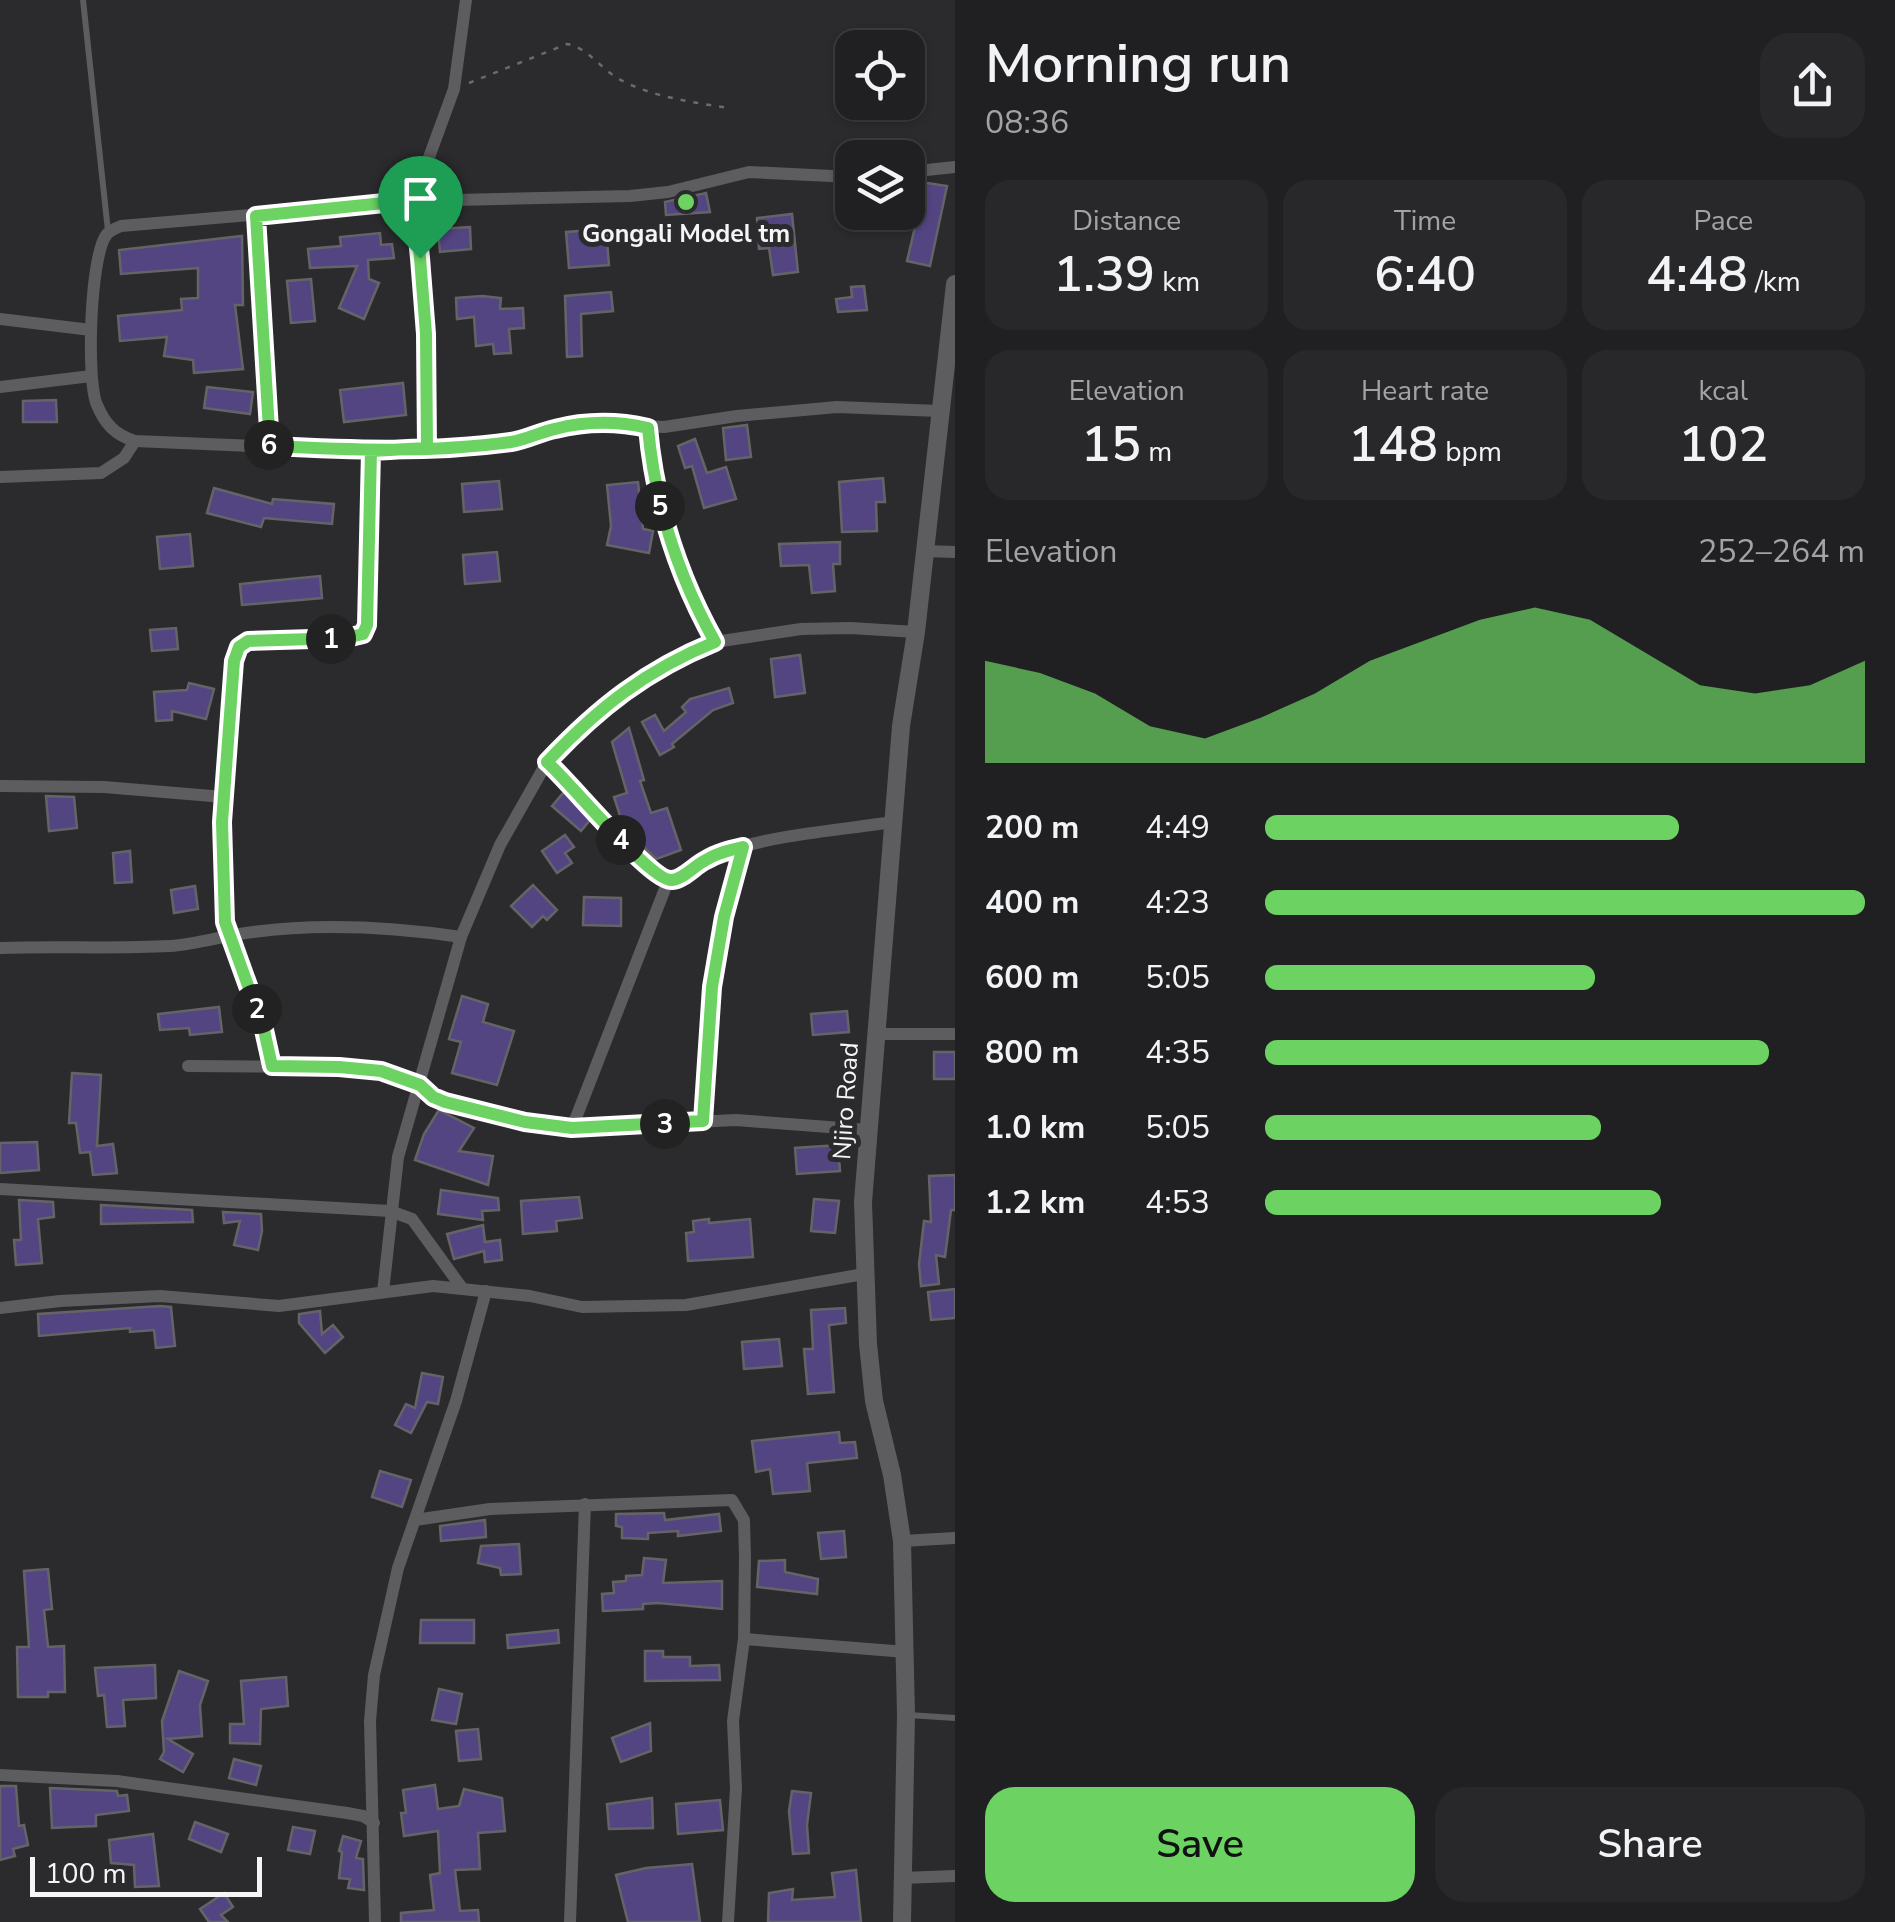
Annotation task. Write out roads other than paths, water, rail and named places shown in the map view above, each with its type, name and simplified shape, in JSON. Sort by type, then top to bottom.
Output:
[{"type":"street","points":[[427,448],[426,334],[414,200],[454,89],[466,0]]},
{"type":"street","points":[[925,170],[955,166]]},
{"type":"street","points":[[835,175],[749,172],[668,192],[630,196],[414,200],[120,226],[108,232],[100,247],[91,330],[90,376],[96,402],[108,425],[120,436],[135,441],[371,451],[512,442],[560,427],[613,422],[648,428],[837,407],[939,411]]},
{"type":"street","points":[[256,216],[270,446]]},
{"type":"street","name":"Njiro Road","points":[[902,1922],[906,1652],[902,1542],[892,1475],[874,1401],[863,1202],[902,726],[955,284]]},
{"type":"street","points":[[0,319],[91,330]]},
{"type":"street","points":[[0,387],[90,376]]},
{"type":"street","points":[[648,428],[666,530],[682,578],[715,642]]},
{"type":"street","points":[[0,476],[101,474],[124,458],[135,441]]},
{"type":"street","points":[[272,1066],[264,1030],[230,937],[224,902],[224,796],[234,661],[242,643],[363,634],[367,625],[371,451]]},
{"type":"street","points":[[923,551],[955,552]]},
{"type":"street","points":[[383,1292],[390,1211],[406,1124],[460,938],[500,845],[547,762],[611,700],[661,667],[715,642],[800,629],[916,632]]},
{"type":"street","points":[[547,762],[654,874],[668,881],[679,879],[710,857],[743,847],[893,822]]},
{"type":"street","points":[[0,786],[104,787],[224,796]]},
{"type":"street","points":[[703,1121],[712,987],[724,917],[743,847]]},
{"type":"street","points":[[572,1128],[668,881]]},
{"type":"street","points":[[0,948],[167,946],[255,931],[318,927],[409,930],[460,938]]},
{"type":"street","points":[[875,1034],[955,1034]]},
{"type":"street","points":[[188,1066],[381,1071],[420,1085],[445,1102],[525,1122],[572,1128],[703,1121],[868,1130]]},
{"type":"street","points":[[0,1190],[390,1211],[412,1219],[462,1288]]},
{"type":"street","points":[[0,1308],[160,1296],[279,1306],[433,1286],[582,1306],[686,1305],[864,1274]]},
{"type":"street","points":[[376,1922],[370,1721],[374,1675],[398,1568],[456,1401],[486,1291]]},
{"type":"street","points":[[415,1520],[490,1509],[732,1500],[744,1520],[744,1639],[734,1721],[736,1788],[728,1922]]},
{"type":"street","points":[[570,1922],[585,1504]]},
{"type":"street","points":[[902,1542],[955,1538]]},
{"type":"street","points":[[744,1639],[906,1652]]},
{"type":"street","points":[[0,1775],[117,1781],[194,1790],[348,1813],[374,1823]]},
{"type":"street","points":[[902,1878],[955,1876]]},
{"type":"lane","points":[[83,0],[108,232]]},
{"type":"lane","points":[[906,1714],[955,1718]]},
{"type":"place","name":"Gongali Model tm","points":[[686,202]]}]
